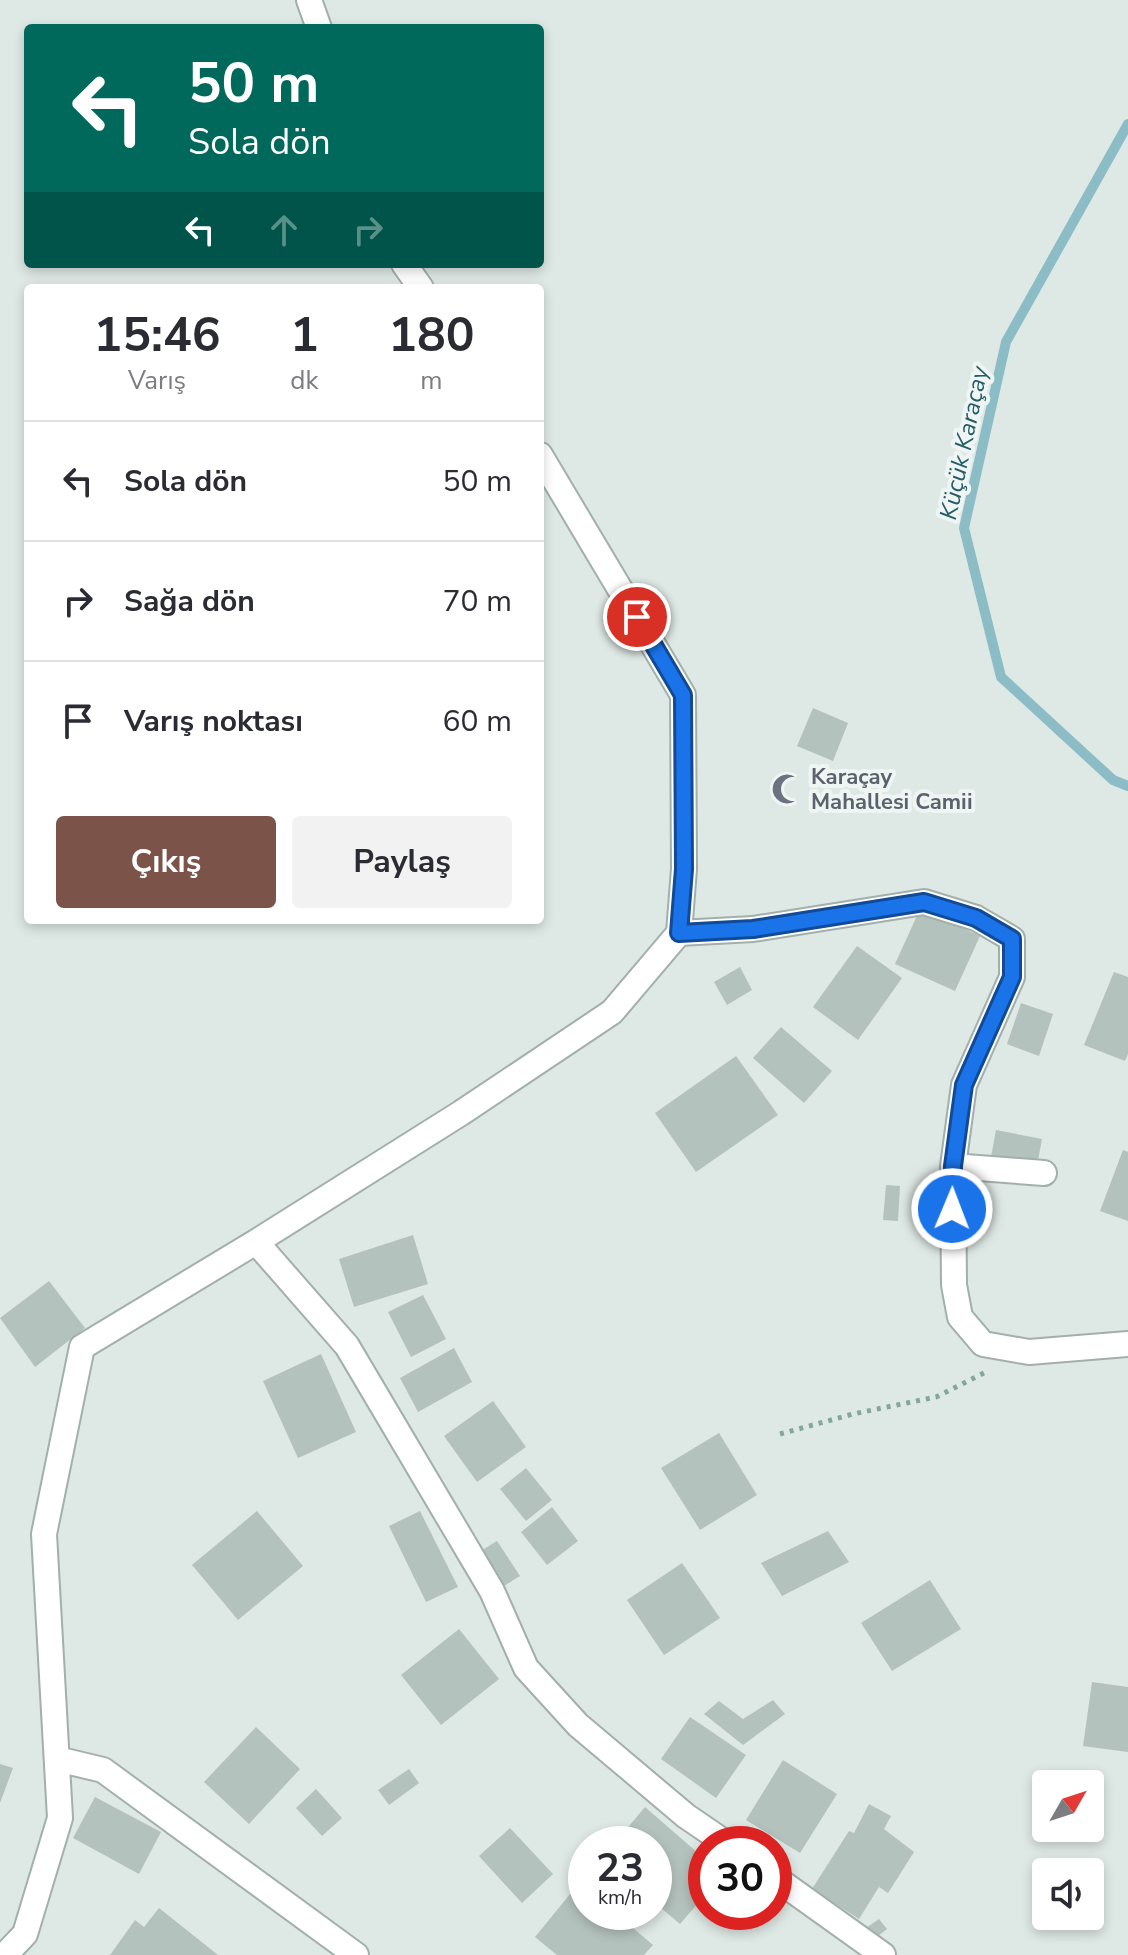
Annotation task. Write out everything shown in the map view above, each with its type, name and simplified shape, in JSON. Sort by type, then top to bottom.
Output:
[{"type":"street","points":[[309,0],[318,24]]},
{"type":"street","points":[[5,1955],[25,1934],[60,1818],[44,1534],[82,1347],[461,1113],[612,1012],[679,933],[684,869],[683,695],[544,462]]},
{"type":"street","points":[[679,933],[753,929],[924,902],[976,918],[1012,939],[1012,977],[964,1085],[953,1166],[954,1285],[960,1317],[983,1344],[1029,1352],[1128,1344]]},
{"type":"street","points":[[953,1166],[1044,1173]]},
{"type":"street","points":[[256,1242],[347,1346],[492,1591],[526,1668],[578,1725],[701,1826]]},
{"type":"street","points":[[57,1759],[103,1770],[356,1955]]},
{"type":"street","points":[[792,1890],[883,1955]]},
{"type":"path","points":[[780,1434],[853,1414],[936,1397],[1029,1352]]},
{"type":"building","points":[[813,708],[848,723],[833,761],[797,746]]},
{"type":"building","points":[[920,909],[980,936],[955,991],[895,964]]},
{"type":"building","points":[[857,946],[902,978],[858,1040],[813,1007]]},
{"type":"building","points":[[740,967],[752,990],[727,1005],[714,982]]},
{"type":"building","points":[[1114,972],[1128,977],[1128,1054],[1125,1061],[1084,1045]]},
{"type":"building","points":[[1021,1003],[1053,1014],[1039,1056],[1007,1044]]},
{"type":"building","points":[[781,1027],[832,1071],[804,1103],[753,1058]]},
{"type":"building","points":[[736,1056],[778,1115],[696,1172],[655,1113]]},
{"type":"building","points":[[996,1130],[1042,1139],[1037,1166],[991,1157]]},
{"type":"building","points":[[1123,1150],[1128,1152],[1128,1221],[1100,1211]]},
{"type":"building","points":[[886,1185],[900,1186],[898,1221],[883,1220]]},
{"type":"building","points":[[413,1235],[428,1284],[354,1307],[339,1259]]},
{"type":"building","points":[[49,1281],[85,1328],[35,1367],[0,1318]]},
{"type":"building","points":[[423,1295],[446,1339],[411,1357],[388,1312]]},
{"type":"building","points":[[454,1348],[472,1382],[418,1412],[400,1378]]},
{"type":"building","points":[[321,1354],[356,1432],[298,1458],[263,1381]]},
{"type":"building","points":[[493,1401],[526,1447],[477,1482],[444,1436]]},
{"type":"building","points":[[719,1433],[757,1495],[700,1530],[661,1468]]},
{"type":"building","points":[[526,1468],[552,1500],[526,1521],[500,1489]]},
{"type":"building","points":[[552,1507],[578,1541],[547,1565],[521,1532]]},
{"type":"building","points":[[257,1511],[303,1566],[238,1620],[192,1565]]},
{"type":"building","points":[[420,1511],[458,1587],[426,1602],[389,1526]]},
{"type":"building","points":[[828,1531],[849,1562],[782,1596],[761,1563]]},
{"type":"building","points":[[497,1541],[520,1576],[501,1588],[479,1552]]},
{"type":"building","points":[[682,1563],[720,1618],[664,1655],[627,1600]]},
{"type":"building","points":[[930,1580],[961,1629],[892,1671],[861,1623]]},
{"type":"building","points":[[459,1629],[499,1679],[441,1725],[401,1675]]},
{"type":"building","points":[[1092,1682],[1128,1687],[1128,1752],[1083,1746]]},
{"type":"building","points":[[773,1700],[785,1714],[743,1745],[704,1714],[719,1701],[743,1719]]},
{"type":"building","points":[[690,1717],[746,1755],[716,1798],[661,1759]]},
{"type":"building","points":[[256,1727],[300,1769],[249,1824],[204,1782]]},
{"type":"building","points":[[783,1760],[837,1794],[800,1853],[792,1848],[792,1826],[756,1826],[746,1820]]},
{"type":"building","points":[[0,1764],[13,1768],[0,1803]]},
{"type":"building","points":[[409,1769],[419,1783],[389,1805],[378,1790]]},
{"type":"building","points":[[316,1789],[342,1818],[322,1836],[296,1808]]},
{"type":"building","points":[[95,1797],[161,1832],[139,1874],[73,1838]]},
{"type":"building","points":[[869,1804],[891,1816],[884,1829],[914,1852],[888,1893],[879,1887],[859,1919],[812,1889],[849,1831],[854,1833]]},
{"type":"building","points":[[645,1807],[667,1826],[629,1826]]},
{"type":"building","points":[[510,1828],[553,1874],[522,1903],[479,1856]]},
{"type":"building","points":[[672,1830],[688,1844],[688,1915],[680,1924],[672,1917]]},
{"type":"building","points":[[568,1896],[568,1930],[635,1930],[653,1945],[644,1955],[557,1955],[535,1937]]},
{"type":"building","points":[[159,1908],[218,1955],[110,1955],[135,1920],[144,1927]]},
{"type":"building","points":[[879,1919],[887,1929],[874,1939],[866,1928]]},
{"type":"waterway","name":"Küçük Karaçay","points":[[1128,124],[1006,342],[964,528],[1001,677],[1113,780],[1128,786]]},
{"type":"place","name":"Karaçay Mahallesi Camii","points":[[787,789]]},
{"type":"route","points":[[637,617],[683,695],[684,869],[679,933],[753,929],[924,902],[976,918],[1012,939],[1012,977],[964,1085],[951,1183],[952,1209]]}]
